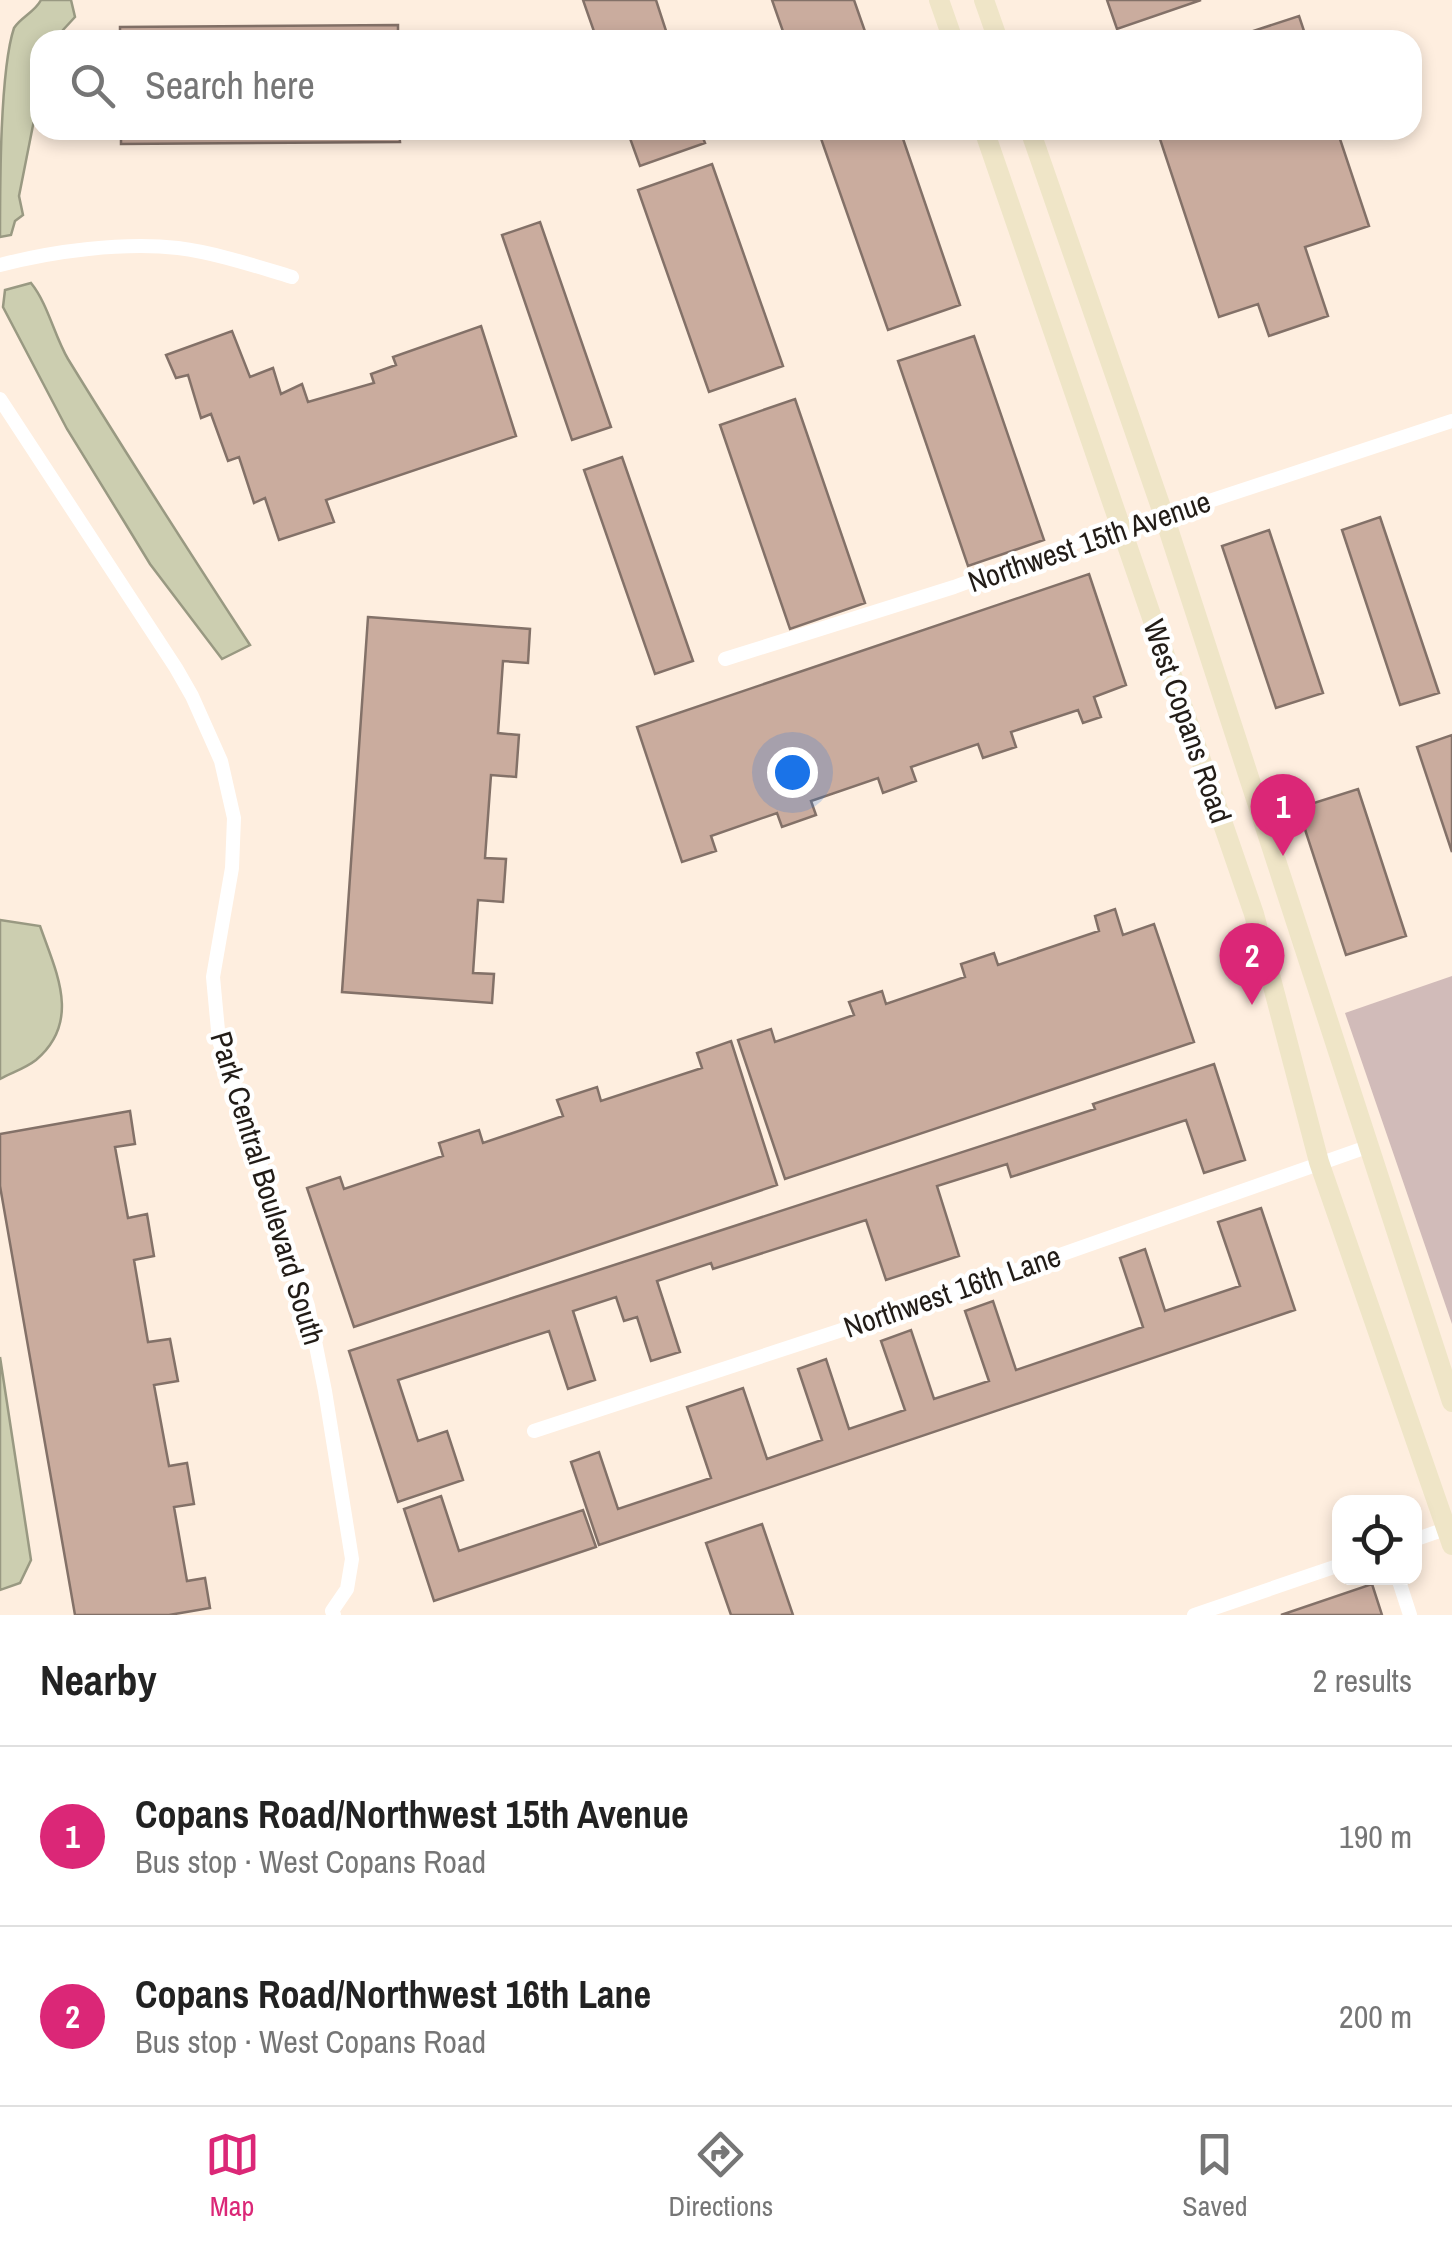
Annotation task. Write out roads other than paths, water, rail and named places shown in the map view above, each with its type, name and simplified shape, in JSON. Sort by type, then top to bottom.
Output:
[{"type":"main road","points":[[940,0],[950,30]]},
{"type":"main road","points":[[984,0],[994,30]]},
{"type":"main road","name":"West Copans Road","points":[[987,140],[1254,914],[1319,1162],[1450,1534]]},
{"type":"main road","name":"West Copans Road","points":[[1033,140],[1164,516],[1452,1402]]},
{"type":"street","points":[[0,265],[38,255],[144,246],[222,256],[292,277]]},
{"type":"street","name":"Park Central Boulevard South","points":[[0,400],[176,668],[221,761],[234,818],[232,868],[213,976],[220,1040],[308,1306],[326,1391],[352,1559],[347,1589],[329,1614]]},
{"type":"street","name":"Northwest 15th Avenue","points":[[725,659],[954,587],[1120,526],[1164,516],[1452,421]]},
{"type":"street","name":"Northwest 16th Lane","points":[[534,1431],[908,1308],[1367,1147]]},
{"type":"street","points":[[1422,1539],[1450,1534]]},
{"type":"street","points":[[1194,1615],[1241,1608],[1332,1569]]},
{"type":"street","points":[[1400,1585],[1410,1615]]},
{"type":"place","name":"Copans Road/Northwest 15th Avenue","points":[[1283,856]]},
{"type":"place","name":"Copans Road/Northwest 16th Lane","points":[[1252,1005]]}]
